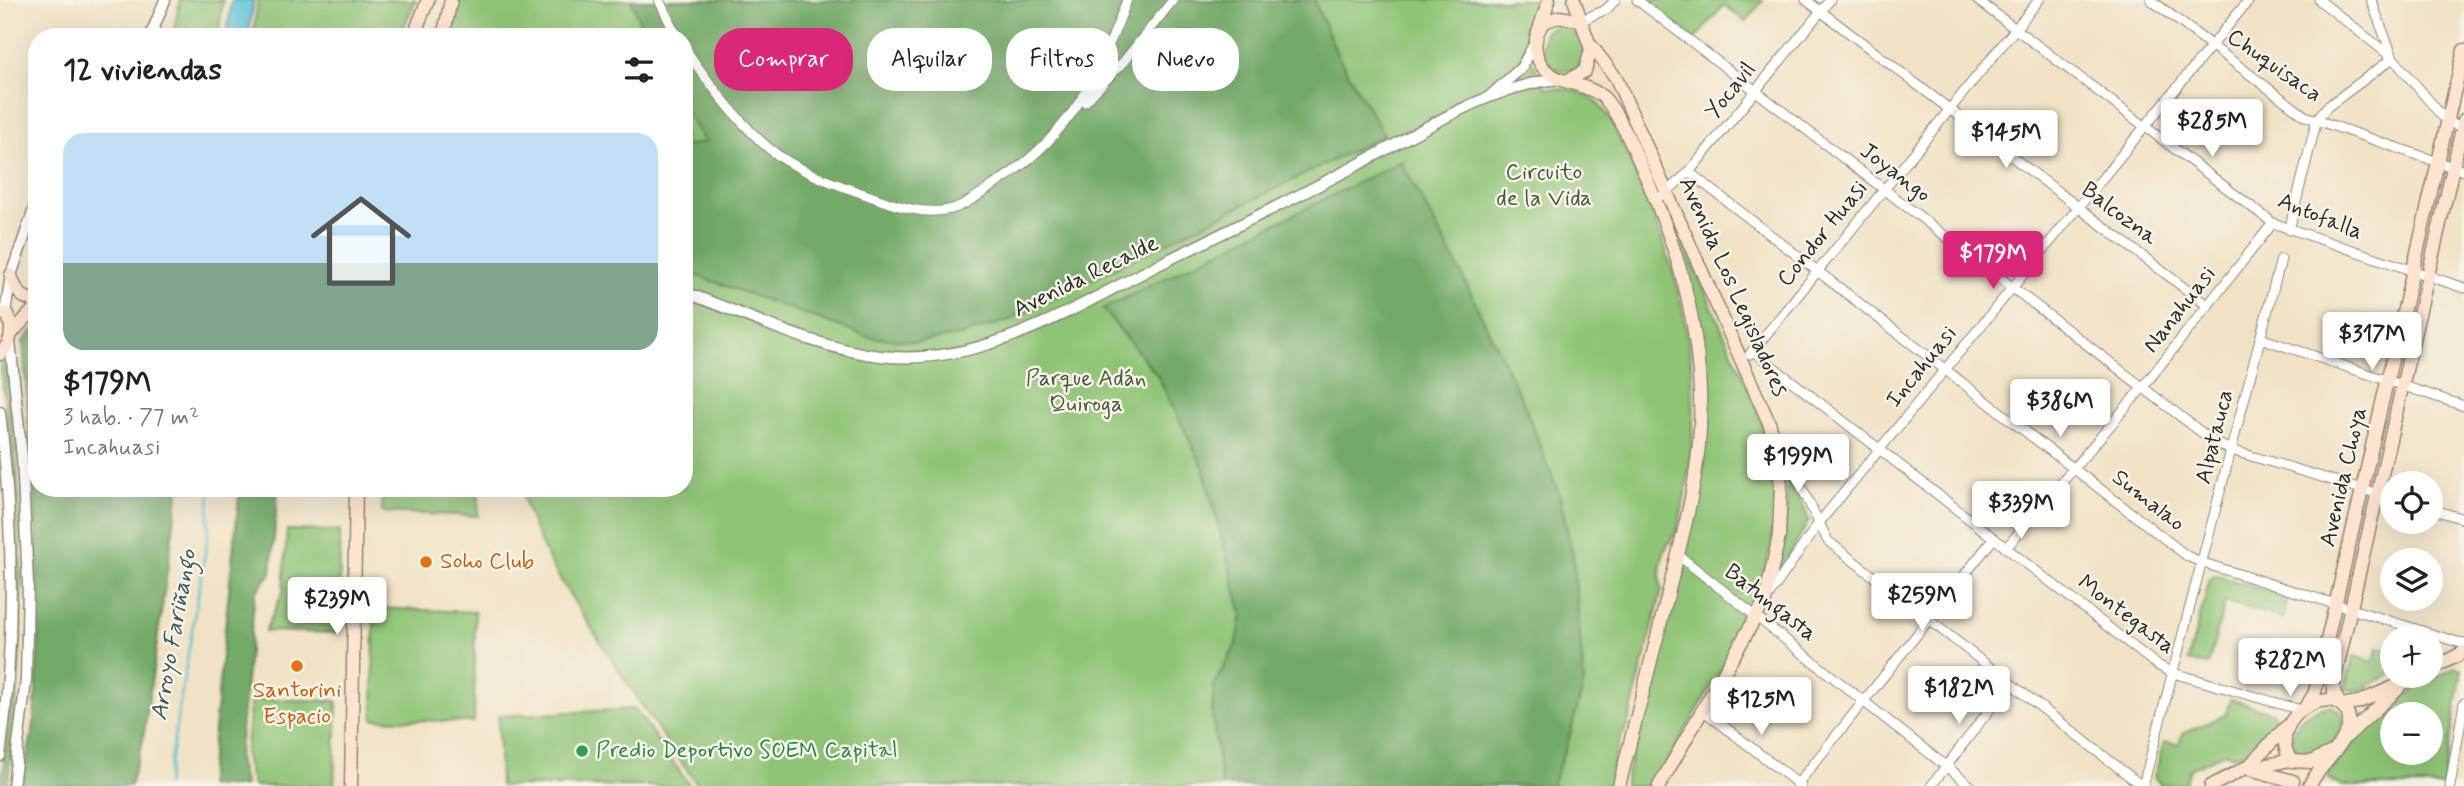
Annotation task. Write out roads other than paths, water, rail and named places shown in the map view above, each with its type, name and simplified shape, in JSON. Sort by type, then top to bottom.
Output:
[{"type":"main road","points":[[417,28],[428,0]]},
{"type":"main road","points":[[445,28],[451,0]]},
{"type":"main road","points":[[1549,0],[1535,43],[1541,65],[1564,80],[1581,75],[1588,67],[1590,44],[1579,21],[1574,0]]},
{"type":"main road","points":[[1540,27],[1553,18],[1579,21]]},
{"type":"main road","name":"Avenida Los Legisladores","points":[[1590,44],[1616,78],[1743,362],[1770,425],[1779,458],[1779,536],[1765,601],[1758,618],[1660,786]]},
{"type":"main road","name":"Avenida Choya","points":[[2303,708],[2315,692],[2464,50]]},
{"type":"main road","name":"Avenida Los Legisladores","points":[[1564,80],[1587,87],[1614,109],[1655,199],[1679,265],[1690,306],[1700,385],[1700,432],[1678,555],[1619,786]]},
{"type":"main road","name":"Avenida Choya","points":[[2340,704],[2333,692],[2334,681],[2428,277],[2459,169],[2463,123]]},
{"type":"main road","points":[[11,275],[16,291],[28,299]]},
{"type":"main road","points":[[11,337],[4,314],[28,306]]},
{"type":"main road","points":[[0,354],[28,315]]},
{"type":"main road","points":[[351,786],[356,497]]},
{"type":"main road","points":[[2443,663],[2464,652]]},
{"type":"main road","points":[[2246,770],[2303,708],[2325,700],[2340,704],[2359,702],[2393,688]]},
{"type":"main road","points":[[2311,786],[2332,752],[2400,688]]},
{"type":"main road","points":[[2340,704],[2349,720],[2347,736]]},
{"type":"main road","points":[[2246,770],[2293,784],[2291,761],[2284,740],[2287,727]]},
{"type":"main road","points":[[2211,786],[2246,770],[2291,761],[2311,762],[2332,752]]},
{"type":"street","points":[[154,28],[165,0]]},
{"type":"street","points":[[659,0],[673,28]]},
{"type":"street","points":[[1073,116],[1127,0]]},
{"type":"street","points":[[693,59],[717,91],[782,158],[845,187],[915,210],[954,208],[976,197],[1032,156],[1124,61],[1173,0]]},
{"type":"street","points":[[1579,21],[1607,9],[1615,0]]},
{"type":"street","name":"Joyango","points":[[1637,0],[2214,442],[2231,450],[2380,495]]},
{"type":"street","name":"Balcozna","points":[[1806,0],[2208,306]]},
{"type":"street","name":"Yocavil","points":[[1655,199],[1668,192],[1689,172],[1830,0]]},
{"type":"street","name":"Antofalla","points":[[1977,0],[2273,223],[2464,288]]},
{"type":"street","name":"Condor Huasi","points":[[1743,362],[2039,0]]},
{"type":"street","name":"Chuquisaca","points":[[2151,0],[2305,116],[2459,169]]},
{"type":"street","name":"Incahuasi","points":[[1765,601],[1818,524],[2249,0]]},
{"type":"street","points":[[2319,0],[2393,58],[2447,122],[2463,123]]},
{"type":"street","points":[[2371,0],[2393,58]]},
{"type":"street","name":"Avenida Recalde","points":[[1482,102],[1521,68],[1535,43]]},
{"type":"street","points":[[2289,230],[2318,119],[2328,107],[2393,58]]},
{"type":"street","name":"Avenida Recalde","points":[[693,295],[837,348],[906,358],[957,353],[988,345],[1035,325],[1319,186],[1427,126],[1482,102],[1540,82],[1564,80]]},
{"type":"street","name":"Sumalao","points":[[1689,172],[2187,556],[2203,564],[2464,644]]},
{"type":"street","name":"Nanahuasi","points":[[2006,548],[2143,387],[2273,223]]},
{"type":"street","points":[[4,314],[11,275],[28,227]]},
{"type":"street","name":"Alpatauca","points":[[2142,786],[2203,564],[2281,259]]},
{"type":"street","points":[[0,293],[11,275]]},
{"type":"street","points":[[11,337],[22,457],[28,584],[26,680],[13,786]]},
{"type":"street","points":[[2260,338],[2464,406]]},
{"type":"street","name":"Montegasta","points":[[1753,351],[2157,665],[2173,673],[2303,708]]},
{"type":"street","points":[[0,412],[10,521],[11,584],[9,677],[0,756]]},
{"type":"street","points":[[1770,425],[1828,541],[2142,786]]},
{"type":"street","points":[[2443,513],[2464,519]]},
{"type":"street","points":[[1704,711],[1798,785],[1994,538]]},
{"type":"street","name":"Batungasta","points":[[1678,555],[1971,786]]},
{"type":"street","points":[[1931,786],[2010,683]]},
{"type":"street","points":[[2450,786],[2464,703]]},
{"type":"street","points":[[2293,784],[2311,786]]},
{"type":"water","points":[[232,0],[254,0],[249,28],[227,28]]},
{"type":"waterway","name":"Arroyo Fariñango","points":[[166,786],[208,535],[210,497]]},
{"type":"place","name":"Soho Club","points":[[426,562]]},
{"type":"place","name":"Santorini Espacio","points":[[297,666]]},
{"type":"place","name":"Predio Deportivo SOEM Capital","points":[[582,751]]},
{"type":"park label","name":"Circuito de la Vida","points":[[1544,186]]},
{"type":"park label","name":"Parque Adán Quiroga","points":[[1086,392]]}]
